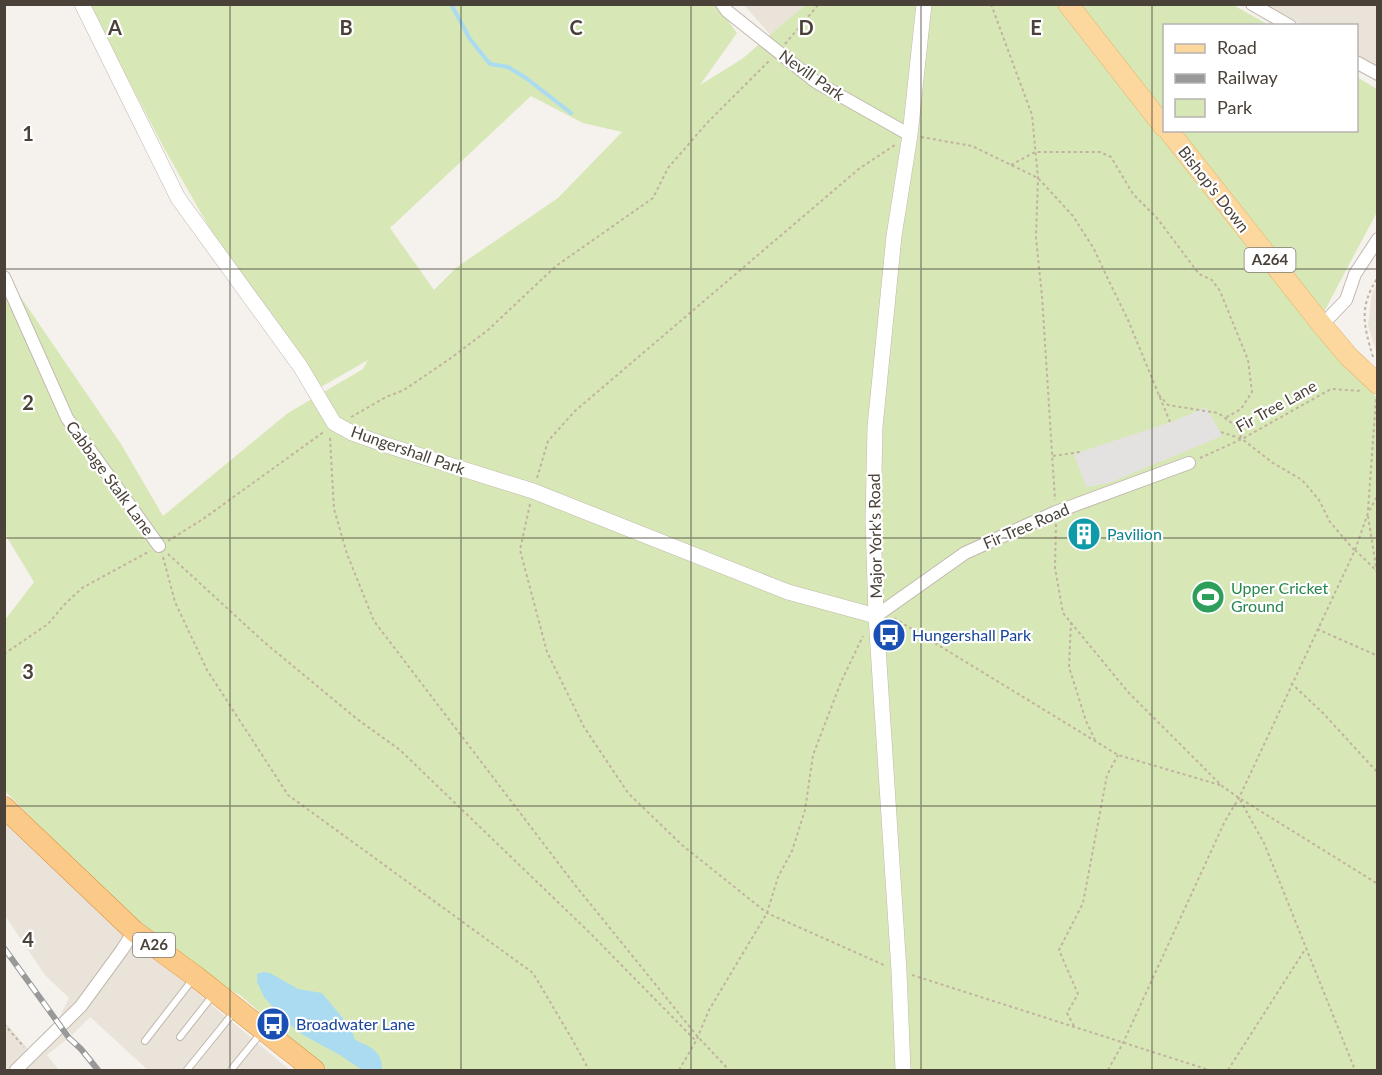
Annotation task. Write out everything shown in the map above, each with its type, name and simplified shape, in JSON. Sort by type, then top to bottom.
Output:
[{"type":"highway","name":"A26","points":[[4,807],[134,931],[195,976],[314,1071]]},
{"type":"main road","points":[[1068,4],[1163,126]]},
{"type":"main road","name":"Bishop's Down","points":[[1169,132],[1349,357],[1373,394]]},
{"type":"street","name":"Hungershall Park","points":[[82,4],[178,198],[300,366],[334,423],[386,445],[533,491],[788,592],[876,616]]},
{"type":"street","name":"Nevill Park","points":[[722,4],[727,11],[816,82],[910,135]]},
{"type":"street","name":"Major York's Road","points":[[903,1071],[899,971],[876,616],[873,521],[875,427],[894,236],[910,135],[924,4]]},
{"type":"street","points":[[1252,4],[1287,24]]},
{"type":"street","points":[[1358,63],[1377,74]]},
{"type":"street","points":[[1322,325],[1346,300],[1355,274],[1377,239]]},
{"type":"street","name":"Cabbage Stalk Lane","points":[[4,277],[67,418],[159,546]]},
{"type":"street","name":"Fir Tree Road","points":[[876,616],[964,552],[1056,512],[1189,463]]},
{"type":"street","points":[[16,1071],[81,1006],[134,931]]},
{"type":"lane","points":[[145,1041],[195,976]]},
{"type":"lane","points":[[180,1037],[216,993]]},
{"type":"lane","points":[[187,1070],[237,1009]]},
{"type":"lane","points":[[231,1071],[263,1030]]},
{"type":"path","points":[[4,654],[48,624],[82,588],[203,519],[314,441],[334,423],[356,415],[386,397],[404,390],[488,330],[556,266],[653,198],[668,168],[707,123],[778,52],[819,4]]},
{"type":"path","points":[[991,4],[1032,115],[1038,178],[1036,238],[1056,512],[1055,568],[1064,613],[1128,692],[1222,786],[1377,884]]},
{"type":"path","points":[[910,135],[972,146],[1038,178],[1079,224],[1094,249],[1128,320],[1170,422]]},
{"type":"path","points":[[1011,165],[1035,152],[1100,152],[1111,157],[1133,194],[1157,218],[1200,274],[1212,280],[1220,291],[1248,360],[1252,392],[1241,409],[1225,418]]},
{"type":"path","points":[[1374,360],[1367,338],[1364,305],[1377,277]]},
{"type":"path","name":"Fir Tree Lane","points":[[1189,463],[1242,439],[1332,388],[1373,394]]},
{"type":"path","points":[[1157,393],[1168,405],[1218,413],[1236,426],[1242,439]]},
{"type":"path","points":[[1373,394],[1368,513],[1377,579]]},
{"type":"path","points":[[334,423],[330,437],[334,509],[347,554],[374,621],[575,885],[698,1037],[729,1071]]},
{"type":"path","points":[[1221,432],[1242,439],[1273,463],[1302,480],[1319,500],[1330,522],[1377,571]]},
{"type":"path","points":[[1053,456],[1080,452]]},
{"type":"path","points":[[1108,1071],[1355,550],[1377,495]]},
{"type":"path","points":[[159,546],[264,642],[357,719],[400,750],[590,933],[696,1041]]},
{"type":"path","points":[[159,546],[175,602],[207,670],[288,795],[533,973],[589,1071]]},
{"type":"path","points":[[679,1071],[698,1037],[709,1010],[768,913],[778,877],[792,851],[805,810],[813,755],[841,682],[867,628],[876,616],[897,618],[1118,755],[1222,786]]},
{"type":"path","points":[[1071,622],[1069,667],[1086,721],[1096,741]]},
{"type":"path","points":[[1317,629],[1377,656]]},
{"type":"path","points":[[1291,682],[1353,744],[1377,773]]},
{"type":"path","points":[[1075,1028],[1067,1013],[1078,994],[1059,950],[1083,903],[1107,775],[1118,755]]},
{"type":"path","points":[[1239,798],[1264,843],[1355,1071]]},
{"type":"path","points":[[1228,1071],[1306,948]]},
{"type":"path","points":[[899,971],[1209,1071]]},
{"type":"path","points":[[4,1024],[31,1056]]},
{"type":"shaded area","points":[[744,5],[804,5],[772,37]]},
{"type":"shaded area","points":[[1264,5],[1377,5],[1377,66],[1358,56],[1358,24],[1300,24]]},
{"type":"shaded area","points":[[1377,282],[1377,355],[1368,325],[1372,294]]},
{"type":"shaded area","points":[[1206,407],[1222,436],[1109,483],[1086,487],[1074,454],[1174,421]]},
{"type":"shaded area","points":[[4,818],[140,945],[290,1070],[148,1070],[90,1017],[72,1035],[59,1018],[69,998],[45,975],[5,918]]},
{"type":"shaded area","points":[[4,1021],[28,1049],[54,1023],[66,1040],[47,1055],[59,1070],[5,1070]]},
{"type":"green space","points":[[89,5],[716,5],[737,33],[700,85],[742,59],[805,5],[1233,5],[1267,24],[1163,24],[1163,132],[1358,132],[1358,78],[1377,89],[1377,212],[1316,327],[1377,398],[1377,1070],[327,1070],[240,995],[210,979],[120,907],[5,791],[5,620],[34,582],[5,534],[5,274],[121,444],[163,516],[288,413],[363,369],[368,360],[321,387],[222,250],[164,148]],"holes":[[[531,96],[583,123],[622,132],[558,198],[457,267],[434,290],[390,228]]]},
{"type":"water","points":[[270,973],[298,989],[322,993],[351,1028],[355,1040],[370,1047],[378,1054],[382,1070],[362,1070],[303,1035],[286,1022],[264,997],[257,982],[257,974]]},
{"type":"waterway","points":[[451,4],[470,39],[490,64],[508,67],[571,113]]},
{"type":"railway","points":[[4,948],[69,1038],[98,1070]]},
{"type":"place","name":"Pavilion","points":[[1084,534]]},
{"type":"place","name":"Upper Cricket Ground","points":[[1208,597]]},
{"type":"place","name":"Hungershall Park","points":[[889,635]]},
{"type":"place","name":"Broadwater Lane","points":[[273,1024]]}]
